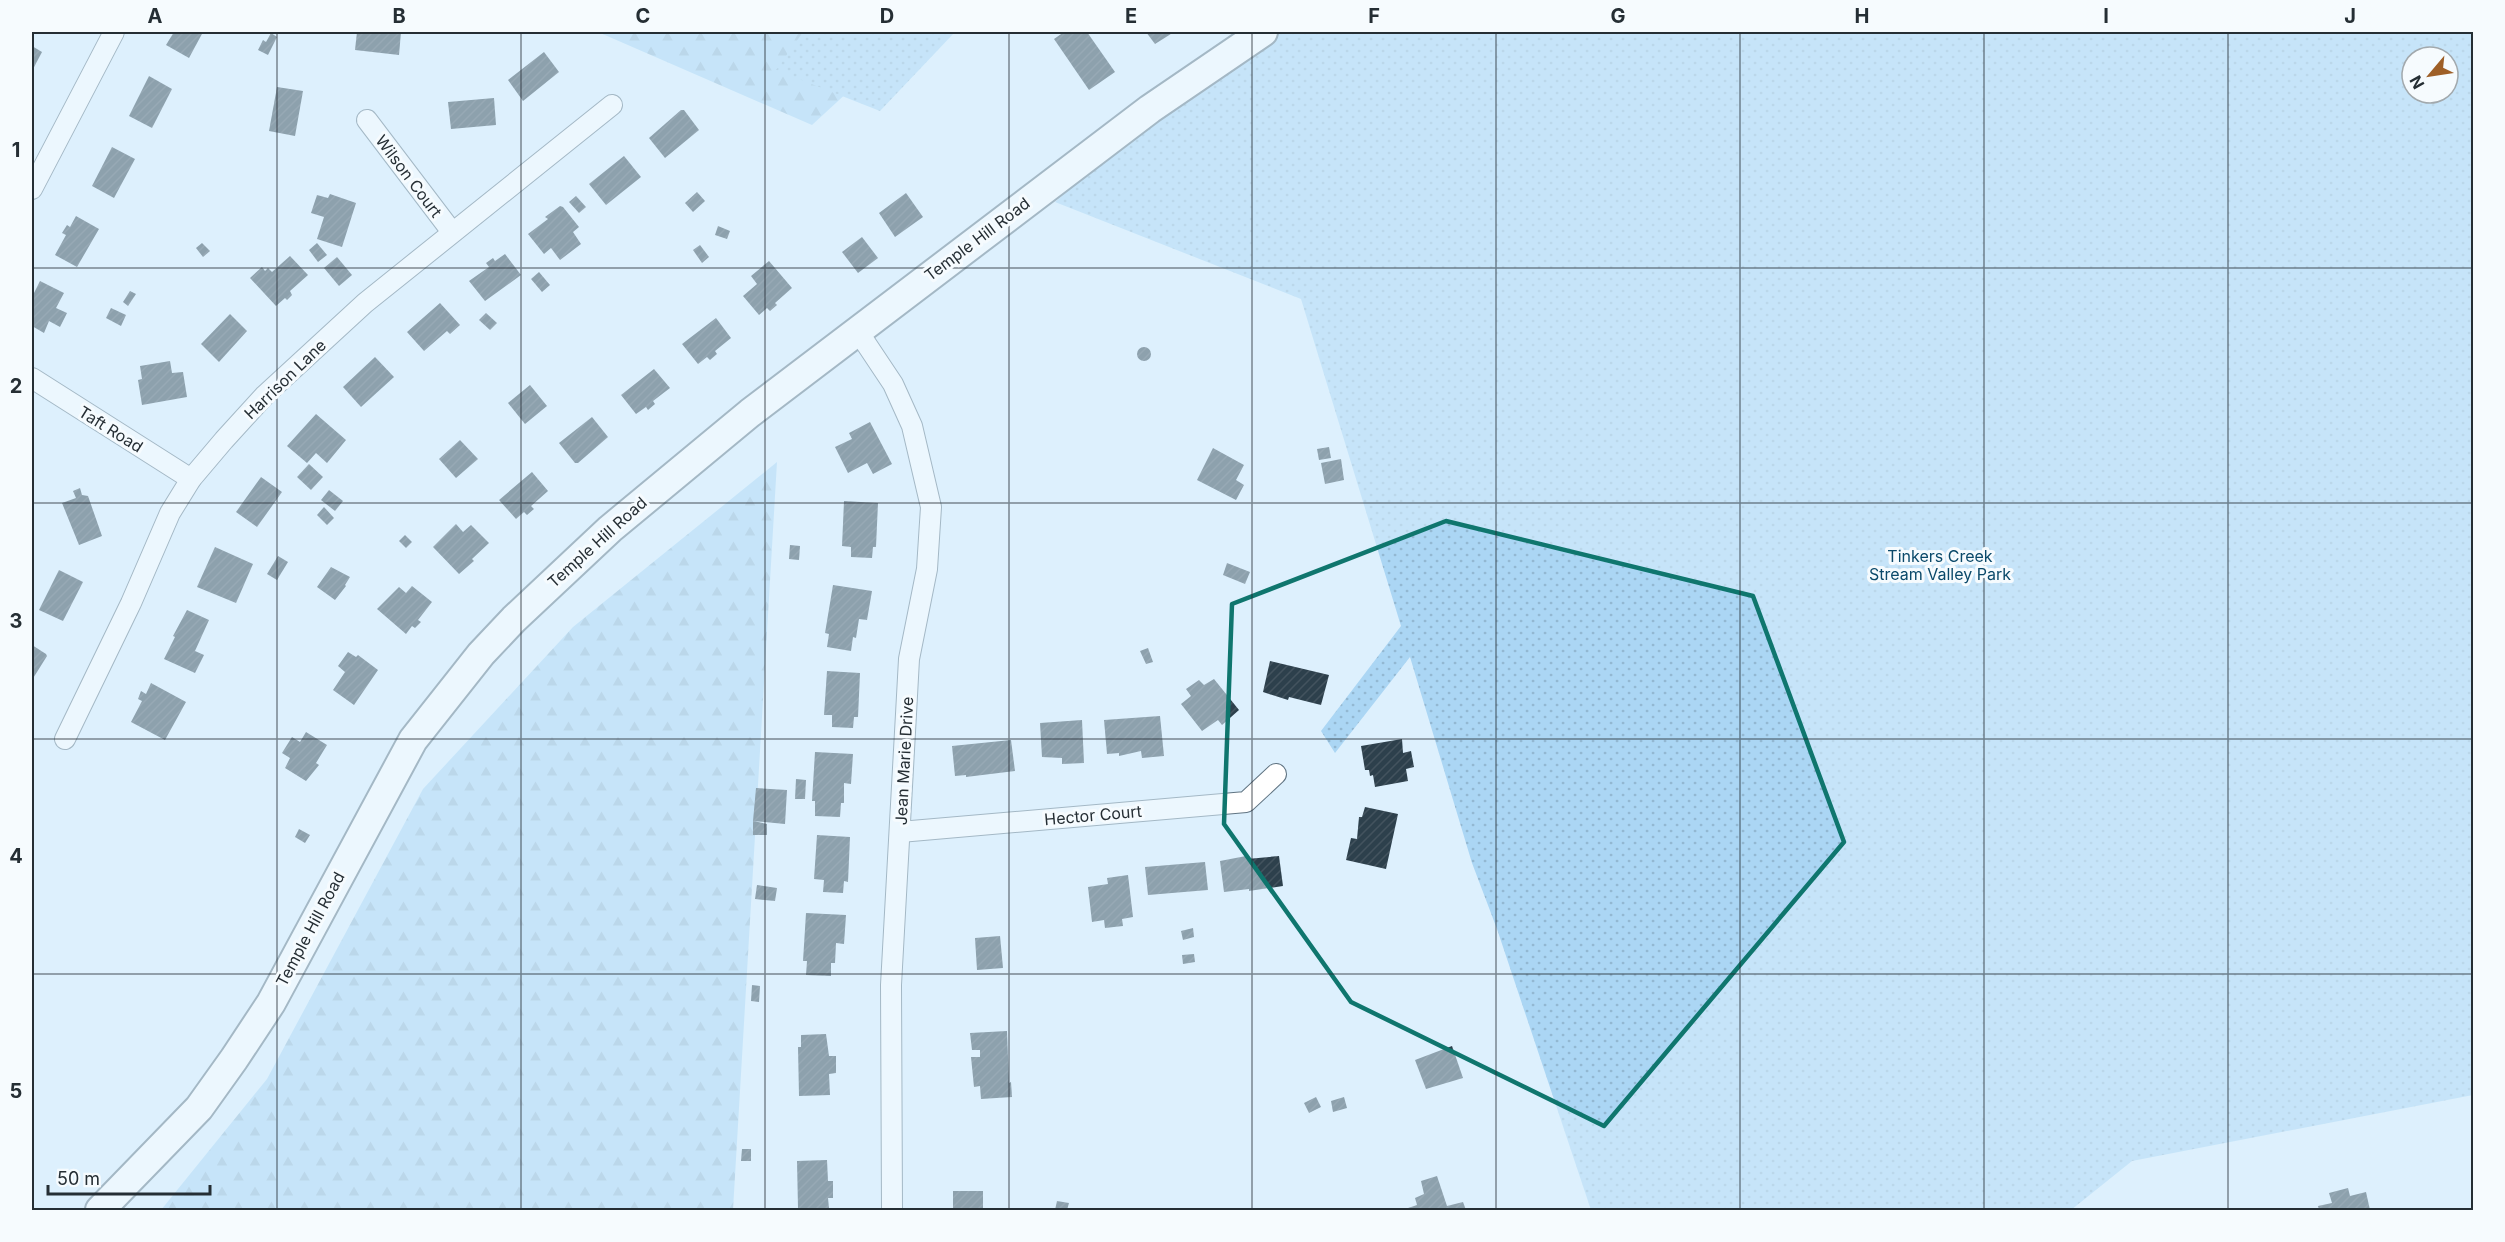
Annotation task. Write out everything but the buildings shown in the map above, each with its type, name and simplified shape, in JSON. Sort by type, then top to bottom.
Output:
[{"type":"main road","name":"Temple Hill Road","points":[[100,1210],[199,1108],[271,1003],[413,740],[481,654],[555,578],[610,529],[750,413],[857,330],[1150,109],[1263,32]]},
{"type":"street","points":[[32,189],[114,32]]},
{"type":"street","name":"Harrison Lane","points":[[65,739],[131,603],[166,522],[191,479],[251,410],[300,361],[365,303],[612,105]]},
{"type":"street","name":"Wilson Court","points":[[367,120],[452,232]]},
{"type":"street","name":"Jean Marie Drive","points":[[857,330],[893,384],[912,426],[931,507],[927,568],[909,659],[891,985],[892,1210]]},
{"type":"street","name":"Taft Road","points":[[32,378],[191,479]]},
{"type":"street","name":"Hector Court","points":[[900,832],[1246,802],[1276,774]]},
{"type":"highlighted area","points":[[1446,521],[1753,596],[1844,842],[1604,1126],[1351,1002],[1224,824],[1232,604]]},
{"type":"green space","points":[[598,32],[913,32],[812,125]]},
{"type":"green space","points":[[803,32],[955,32],[880,111],[776,70]]},
{"type":"green space","name":"Tinkers Creek Stream Valley Park","points":[[1273,32],[2473,32],[2473,1095],[2132,1161],[2071,1210],[1591,1210],[1497,929],[1472,863],[1410,657],[1335,753],[1321,731],[1401,626],[1301,299],[1055,202],[1135,132]]},
{"type":"green space","points":[[777,462],[733,1210],[161,1210],[267,1079],[423,789],[573,627]]}]
